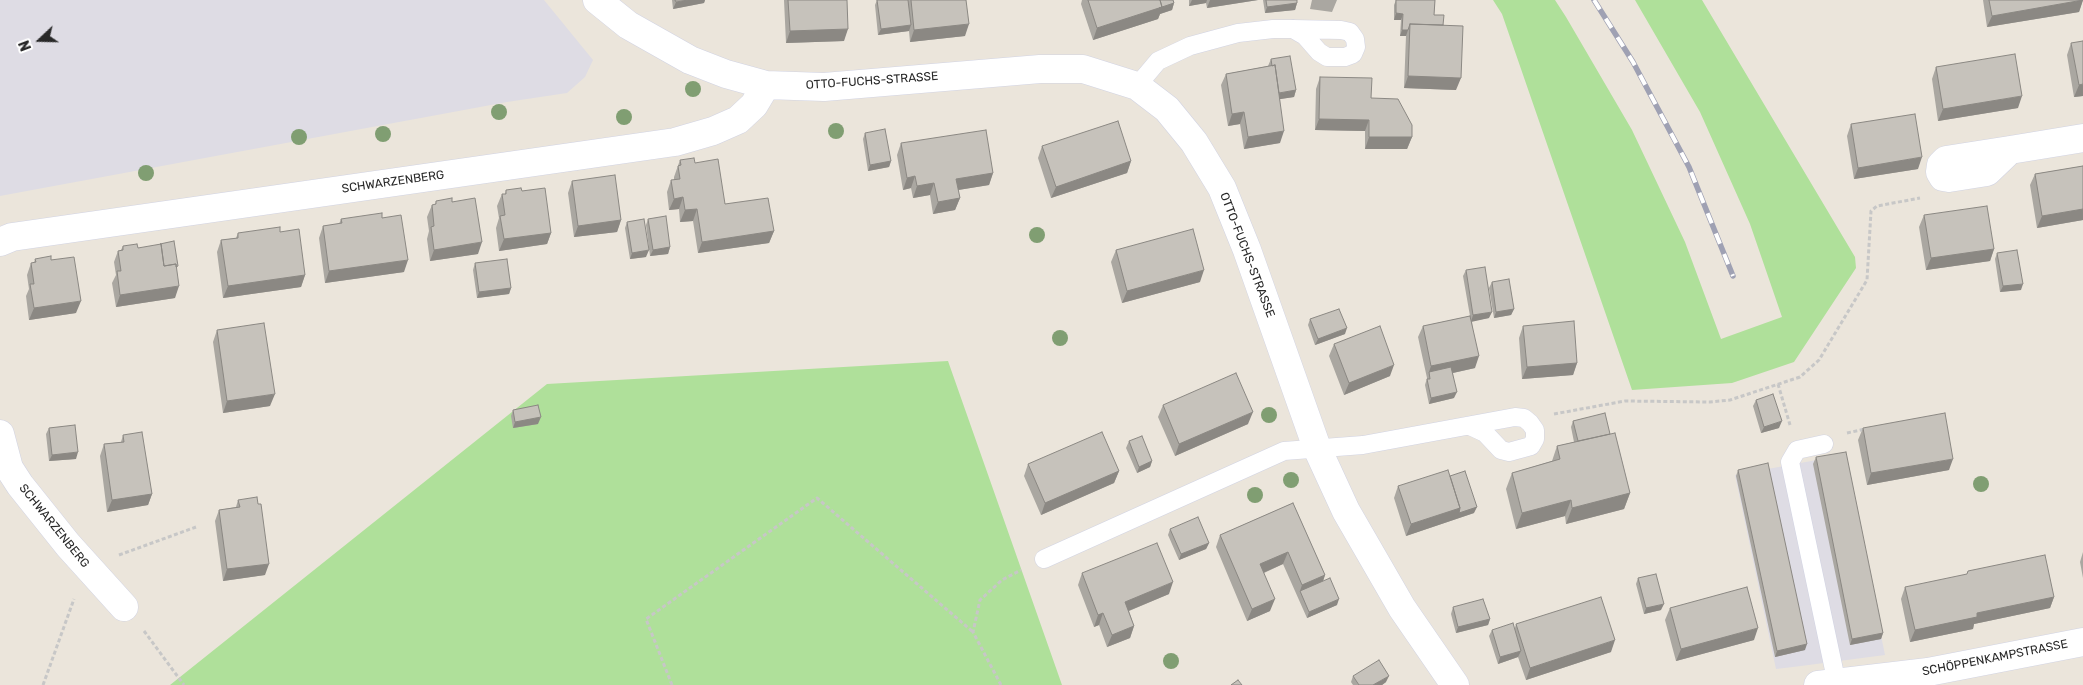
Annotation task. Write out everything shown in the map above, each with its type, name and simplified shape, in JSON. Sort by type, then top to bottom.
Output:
[{"type":"street","name":"OTTO-FUCHS-STRASSE","points":[[597,0],[628,25],[690,60],[726,74],[766,85],[824,86],[1049,69],[1083,70],[1137,86],[1166,109],[1194,142],[1222,188],[1247,250],[1317,448],[1368,551],[1402,608],[1455,685]]},
{"type":"street","name":"SCHWARZENBERG","points":[[0,242],[12,237],[31,234],[675,142],[713,131],[738,120],[754,105],[766,85]]},
{"type":"street","points":[[1943,177],[1940,172],[1941,165],[1946,160],[2083,138]]},
{"type":"street","name":"SCHWARZENBERG","points":[[0,434],[9,468],[20,485],[68,545],[124,607]]},
{"type":"street","name":"SCHÖPPENKAMPSTRASSE","points":[[1828,684],[1928,672],[2083,642]]},
{"type":"lane","points":[[1137,86],[1158,61],[1190,46],[1238,33],[1293,29]]},
{"type":"lane","points":[[1044,559],[1284,451],[1363,445],[1514,417],[1524,418],[1530,423],[1535,430],[1535,439],[1531,446],[1509,452],[1501,450],[1485,434],[1470,426]]},
{"type":"lane","points":[[1824,444],[1797,450],[1790,462],[1828,684]]},
{"type":"path","points":[[1530,423],[1561,411],[1625,401],[1710,402],[1730,400],[1800,377],[1819,360],[1862,292],[1869,271],[1869,218],[1871,211],[1877,206],[1927,197],[1943,177]]},
{"type":"path","points":[[1778,384],[1797,450]]},
{"type":"path","points":[[1824,444],[1842,434],[1870,428]]},
{"type":"path","points":[[672,685],[646,619],[817,498],[973,632],[1001,685]]},
{"type":"path","points":[[973,632],[980,600],[1002,580],[1044,559]]},
{"type":"path","points":[[43,685],[72,605]]},
{"type":"path","points":[[124,607],[184,685]]},
{"type":"shaded area","points":[[0,0],[544,0],[593,60],[585,77],[567,93],[507,102],[0,196]]},
{"type":"shaded area","points":[[1844,455],[1885,655],[1776,669],[1735,475]]},
{"type":"green space","points":[[1493,0],[1555,0],[1632,130],[1685,242],[1721,339],[1782,317],[1750,224],[1700,112],[1635,0],[1702,0],[1855,257],[1856,268],[1794,362],[1732,383],[1632,390],[1502,14]]},
{"type":"green space","points":[[948,361],[1062,685],[170,685],[547,384]]},
{"type":"building","points":[[788,0],[847,0],[848,29],[790,31]]},
{"type":"building","points":[[877,0],[908,0],[911,25],[881,29]]},
{"type":"building","points":[[911,0],[966,0],[969,24],[914,30]]},
{"type":"building","points":[[1088,0],[1160,0],[1162,7],[1097,28]]},
{"type":"building","points":[[1160,0],[1173,0],[1174,3],[1162,7]]},
{"type":"building","points":[[1266,0],[1297,0],[1297,3],[1267,7]]},
{"type":"building","points":[[1396,0],[1435,0],[1434,15],[1444,15],[1443,25],[1410,24],[1408,30],[1402,30],[1403,14],[1396,13]]},
{"type":"building","points":[[1989,0],[2083,0],[1992,16]]},
{"type":"building","points":[[1410,24],[1463,26],[1461,78],[1408,76]]},
{"type":"building","points":[[2083,41],[2083,84],[2079,85],[2071,43]]},
{"type":"building","points":[[2015,54],[2022,96],[1943,109],[1936,67]]},
{"type":"building","points":[[1290,56],[1296,90],[1279,93],[1275,65],[1272,66],[1271,59]]},
{"type":"building","points":[[1275,65],[1284,131],[1248,137],[1244,112],[1232,114],[1226,74]]},
{"type":"building","points":[[1320,77],[1372,78],[1371,98],[1398,99],[1412,125],[1412,137],[1369,137],[1369,120],[1319,119]]},
{"type":"building","points":[[1915,114],[1922,157],[1858,168],[1851,124]]},
{"type":"building","points":[[1118,121],[1131,161],[1056,187],[1042,146]]},
{"type":"building","points":[[885,129],[891,161],[870,165],[865,133]]},
{"type":"building","points":[[986,130],[993,173],[956,179],[960,198],[938,202],[934,183],[917,186],[915,176],[907,178],[901,143]]},
{"type":"building","points":[[694,158],[695,163],[718,159],[725,204],[768,198],[774,231],[702,242],[697,209],[685,210],[683,197],[674,199],[671,180],[680,179],[678,166],[681,165],[680,160]]},
{"type":"building","points":[[2083,166],[2083,209],[2042,216],[2035,174]]},
{"type":"building","points":[[615,175],[621,220],[578,226],[572,181]]},
{"type":"building","points":[[521,188],[522,191],[545,188],[551,233],[504,239],[500,216],[505,215],[502,194],[506,194],[506,190]]},
{"type":"building","points":[[452,198],[452,202],[475,198],[482,242],[434,250],[431,227],[434,226],[432,205],[436,204],[436,201]]},
{"type":"building","points":[[1987,206],[1994,249],[1931,258],[1924,215]]},
{"type":"building","points":[[382,213],[382,218],[401,215],[408,260],[329,271],[323,226],[342,223],[341,219]]},
{"type":"building","points":[[666,216],[670,247],[653,250],[648,219]]},
{"type":"building","points":[[644,219],[649,250],[632,253],[627,222]]},
{"type":"building","points":[[280,227],[280,232],[299,229],[305,275],[228,286],[221,240],[238,238],[238,233]]},
{"type":"building","points":[[1193,229],[1204,270],[1127,291],[1116,250]]},
{"type":"building","points":[[174,241],[178,266],[176,267],[176,264],[164,266],[160,244]]},
{"type":"building","points":[[137,244],[138,248],[161,244],[164,266],[176,264],[179,286],[120,295],[117,271],[121,271],[118,251],[123,250],[123,246]]},
{"type":"building","points":[[2017,250],[2023,284],[2003,286],[1997,253]]},
{"type":"building","points":[[51,256],[51,260],[74,257],[81,301],[34,308],[30,284],[34,284],[31,263],[36,262],[35,259]]},
{"type":"building","points":[[507,259],[511,288],[479,292],[475,263]]},
{"type":"building","points":[[1485,267],[1492,312],[1473,315],[1466,270]]},
{"type":"building","points":[[1509,279],[1514,309],[1496,312],[1492,282]]},
{"type":"building","points":[[1339,309],[1347,328],[1318,339],[1310,319]]},
{"type":"building","points":[[1470,316],[1479,356],[1431,366],[1423,326]]},
{"type":"building","points":[[1574,321],[1577,363],[1527,367],[1523,326]]},
{"type":"building","points":[[264,323],[275,394],[227,401],[217,330]]},
{"type":"building","points":[[1380,326],[1394,365],[1349,383],[1334,344]]},
{"type":"building","points":[[1451,367],[1457,392],[1431,398],[1427,379],[1430,379],[1429,372]]},
{"type":"building","points":[[1236,373],[1253,412],[1179,444],[1163,405]]},
{"type":"building","points":[[1773,394],[1782,421],[1764,427],[1756,400]]},
{"type":"building","points":[[538,405],[541,417],[515,422],[513,410]]},
{"type":"building","points":[[1605,413],[1610,434],[1578,441],[1573,421]]},
{"type":"building","points":[[1945,413],[1953,459],[1871,473],[1863,428]]},
{"type":"building","points":[[75,425],[78,452],[52,455],[49,428]]},
{"type":"building","points":[[142,432],[152,494],[112,500],[104,444],[124,442],[123,435]]},
{"type":"building","points":[[1102,432],[1119,471],[1045,503],[1028,464]]},
{"type":"building","points":[[1615,433],[1630,493],[1572,508],[1571,500],[1522,513],[1512,473],[1560,459],[1557,446]]},
{"type":"building","points":[[1142,436],[1152,461],[1139,467],[1129,441]]},
{"type":"building","points":[[1846,452],[1883,633],[1852,639],[1816,457]]},
{"type":"building","points":[[1768,463],[1807,644],[1777,651],[1738,470]]},
{"type":"building","points":[[1448,470],[1460,508],[1411,524],[1398,486]]},
{"type":"building","points":[[1465,471],[1477,507],[1459,513],[1460,508],[1450,476]]},
{"type":"building","points":[[257,497],[258,504],[261,504],[269,564],[227,569],[219,510],[240,507],[238,500]]},
{"type":"building","points":[[1293,503],[1325,575],[1302,585],[1288,552],[1260,564],[1275,599],[1252,609],[1220,535]]},
{"type":"building","points":[[1198,517],[1209,543],[1181,554],[1170,529]]},
{"type":"building","points":[[1157,543],[1173,582],[1125,602],[1134,626],[1112,635],[1103,613],[1098,615],[1082,573]]},
{"type":"building","points":[[2045,555],[2054,597],[1977,613],[1977,617],[1915,630],[1905,587],[1967,574],[1968,571]]},
{"type":"building","points":[[1656,574],[1664,604],[1646,608],[1638,578]]},
{"type":"building","points":[[1330,578],[1339,599],[1309,612],[1300,591]]},
{"type":"building","points":[[1747,587],[1758,628],[1681,649],[1670,608]]},
{"type":"building","points":[[1601,597],[1615,640],[1530,668],[1516,624]]},
{"type":"building","points":[[1483,599],[1490,619],[1458,627],[1453,607]]},
{"type":"building","points":[[1513,623],[1521,651],[1500,657],[1492,630]]},
{"type":"building","points":[[1379,660],[1389,676],[1373,685],[1359,685],[1353,676]]},
{"type":"building","points":[[1238,680],[1242,685],[1231,685]]},
{"type":"railway","points":[[1594,0],[1633,62],[1689,167],[1733,276]]}]
